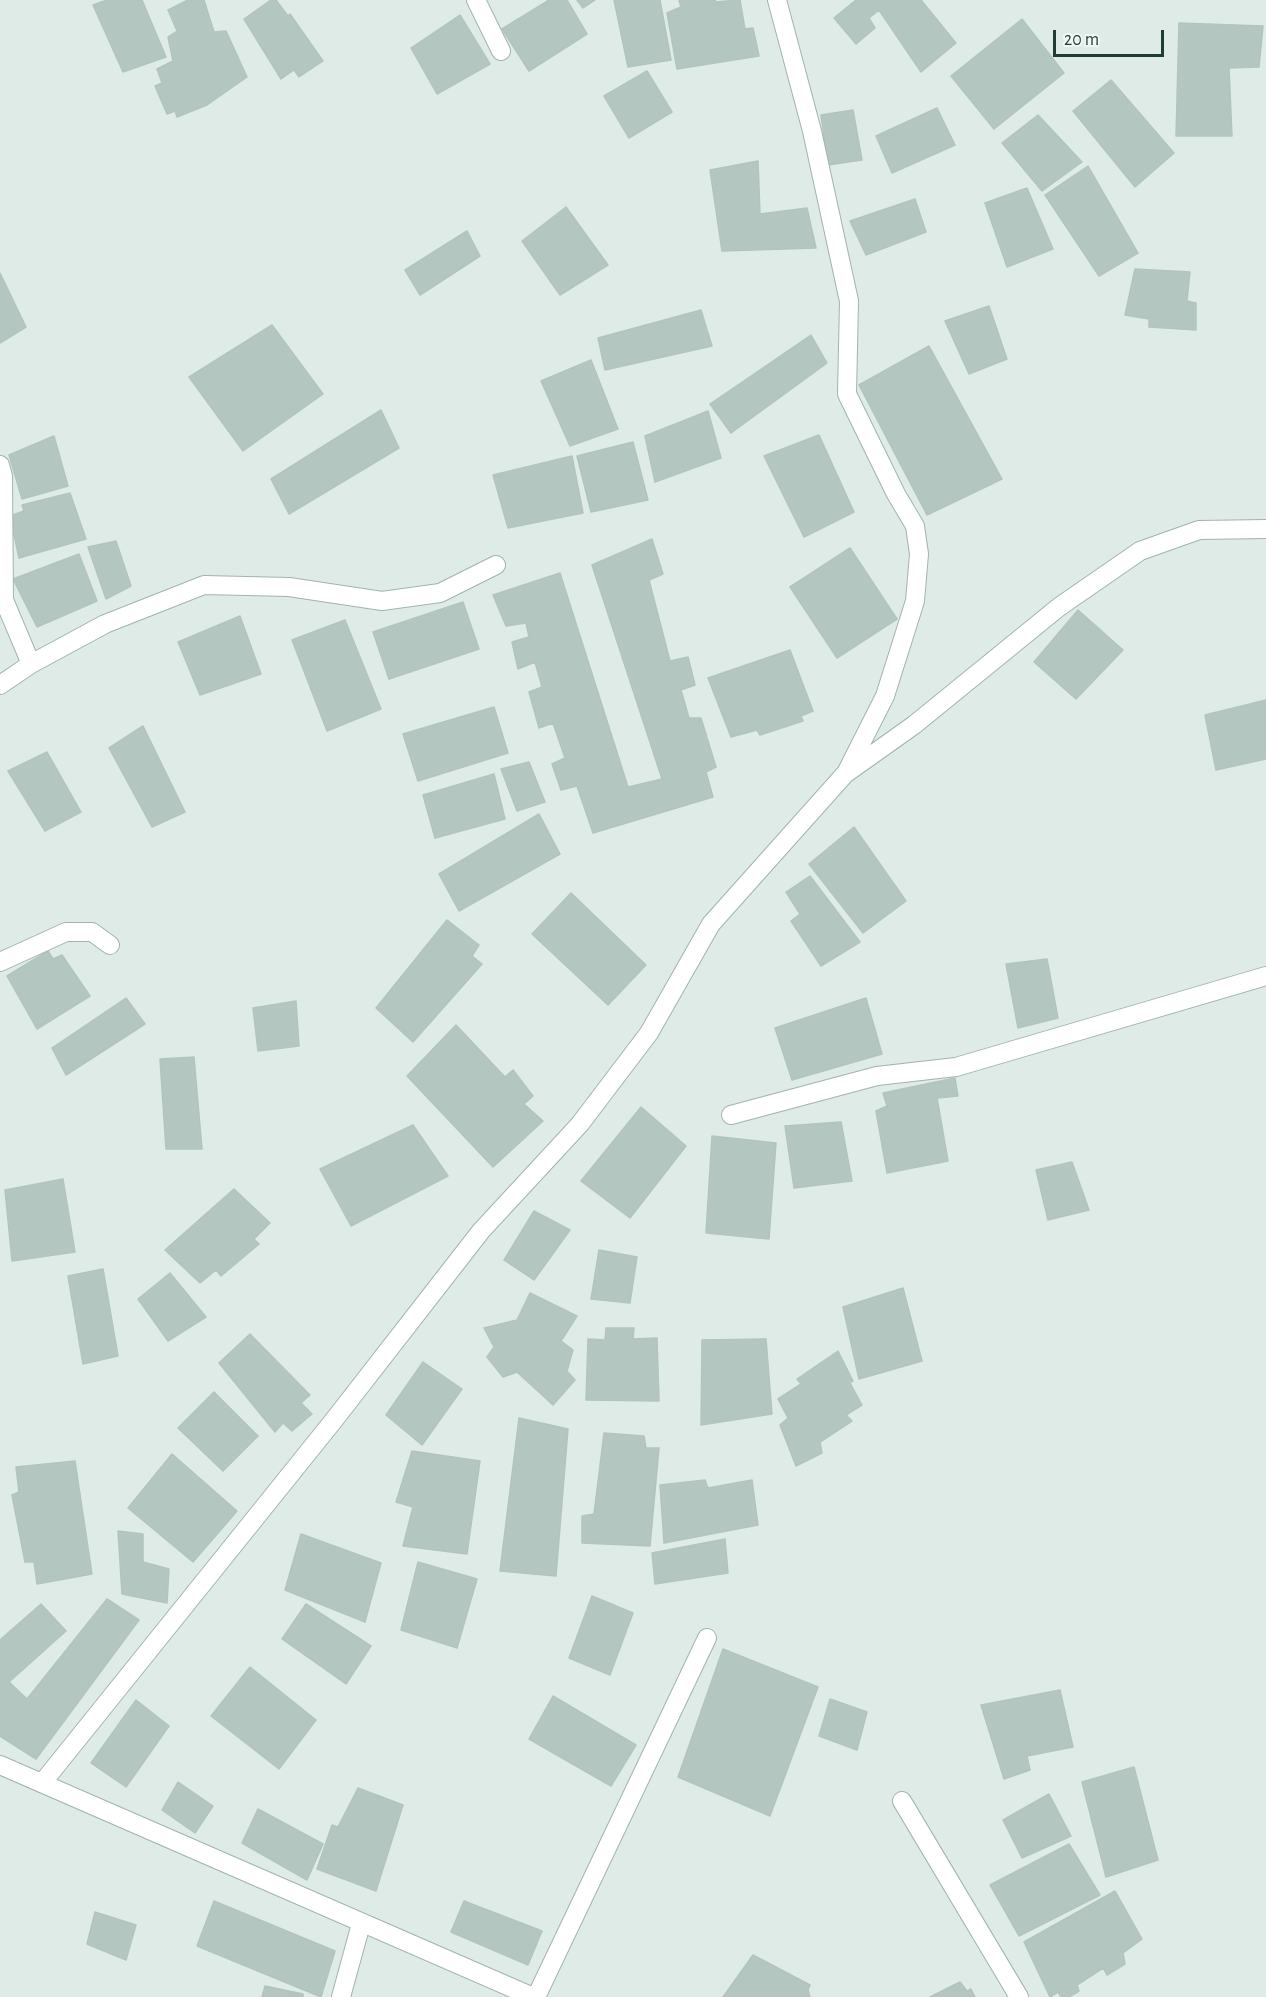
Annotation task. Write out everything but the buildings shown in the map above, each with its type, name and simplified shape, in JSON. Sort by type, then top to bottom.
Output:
[{"type":"street","points":[[476,0],[501,51]]},
{"type":"street","points":[[777,0],[812,131],[849,301],[847,394],[896,494],[915,526],[919,554],[915,601],[885,696],[845,774]]},
{"type":"street","points":[[0,465],[3,476],[4,600],[32,664]]},
{"type":"street","points":[[43,1782],[326,1430],[481,1231],[580,1124],[649,1033],[711,924],[845,774],[914,725],[1059,608],[1140,551],[1199,530],[1266,529]]},
{"type":"street","points":[[0,685],[32,664],[105,624],[204,585],[289,587],[382,601],[440,593],[496,565]]},
{"type":"street","points":[[0,962],[66,932],[92,932],[110,945]]},
{"type":"street","points":[[731,1115],[877,1076],[956,1067],[1266,976]]},
{"type":"street","points":[[0,1765],[361,1924],[535,1997],[707,1638]]},
{"type":"street","points":[[902,1801],[1019,1997]]},
{"type":"street","points":[[341,1997],[361,1924]]}]
